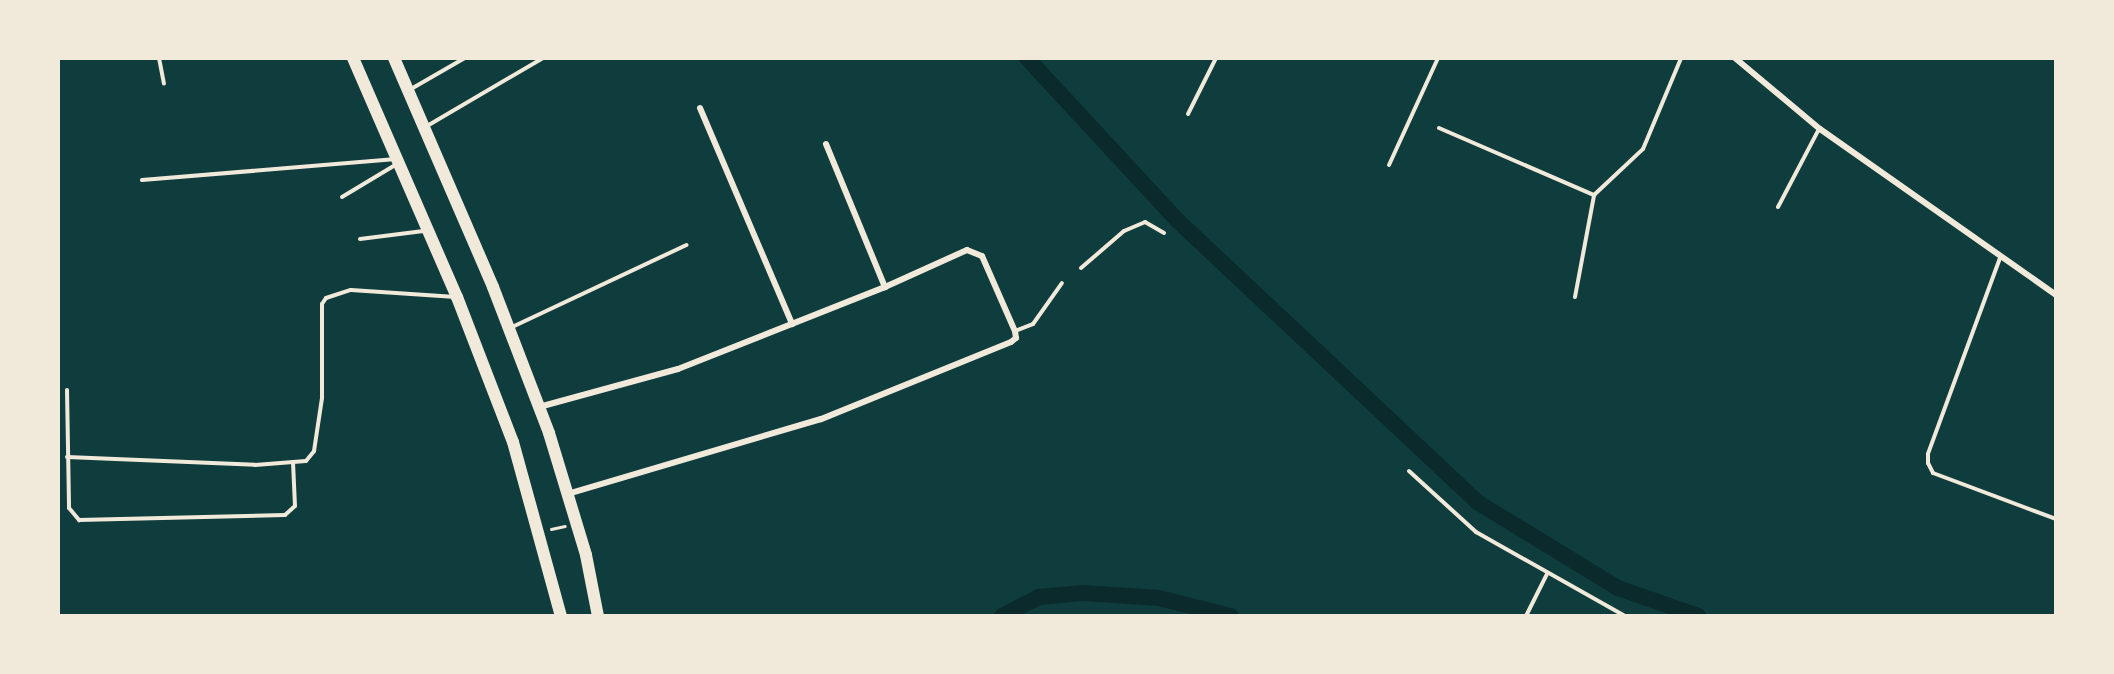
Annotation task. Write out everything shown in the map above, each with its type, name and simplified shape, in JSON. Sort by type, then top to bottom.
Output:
[{"type":"main road","points":[[352,58],[457,297],[513,442],[561,615]]},
{"type":"main road","points":[[394,58],[509,328],[539,407],[568,495],[598,615]]},
{"type":"street","points":[[1735,58],[1820,129],[2055,295]]},
{"type":"street","points":[[700,108],[792,324]]},
{"type":"street","points":[[826,144],[885,288]]},
{"type":"street","points":[[539,407],[678,369],[885,288],[974,250],[982,256],[1016,331],[1016,338],[1011,342],[821,419],[568,495]]},
{"type":"lane","points":[[159,58],[164,84]]},
{"type":"lane","points":[[408,91],[465,58]]},
{"type":"lane","points":[[424,128],[543,58]]},
{"type":"lane","points":[[1188,114],[1216,58]]},
{"type":"lane","points":[[1389,165],[1438,58]]},
{"type":"lane","points":[[1575,297],[1594,195],[1643,149],[1681,58]]},
{"type":"lane","points":[[1439,128],[1594,195]]},
{"type":"lane","points":[[1778,207],[1820,129]]},
{"type":"lane","points":[[142,180],[398,161]]},
{"type":"lane","points":[[342,197],[398,161]]},
{"type":"lane","points":[[1081,268],[1124,231],[1145,222],[1164,233]]},
{"type":"lane","points":[[360,239],[428,230]]},
{"type":"lane","points":[[509,328],[686,245]]},
{"type":"lane","points":[[2000,258],[1928,454],[1928,463],[1934,473],[2055,519]]},
{"type":"lane","points":[[1016,331],[1033,324],[1062,283]]},
{"type":"lane","points":[[67,457],[255,465],[306,461],[314,451],[322,398],[322,304],[326,298],[351,290],[457,297]]},
{"type":"lane","points":[[67,390],[69,508],[79,520],[285,515],[295,506],[293,462]]},
{"type":"lane","points":[[1409,471],[1476,532],[1546,574],[1625,615]]},
{"type":"lane","points":[[1526,615],[1546,574]]},
{"type":"waterway","points":[[1027,58],[1177,220],[1477,502],[1618,588],[1698,616]]},
{"type":"waterway","points":[[1002,616],[1039,597],[1083,593],[1159,598],[1231,616]]}]
